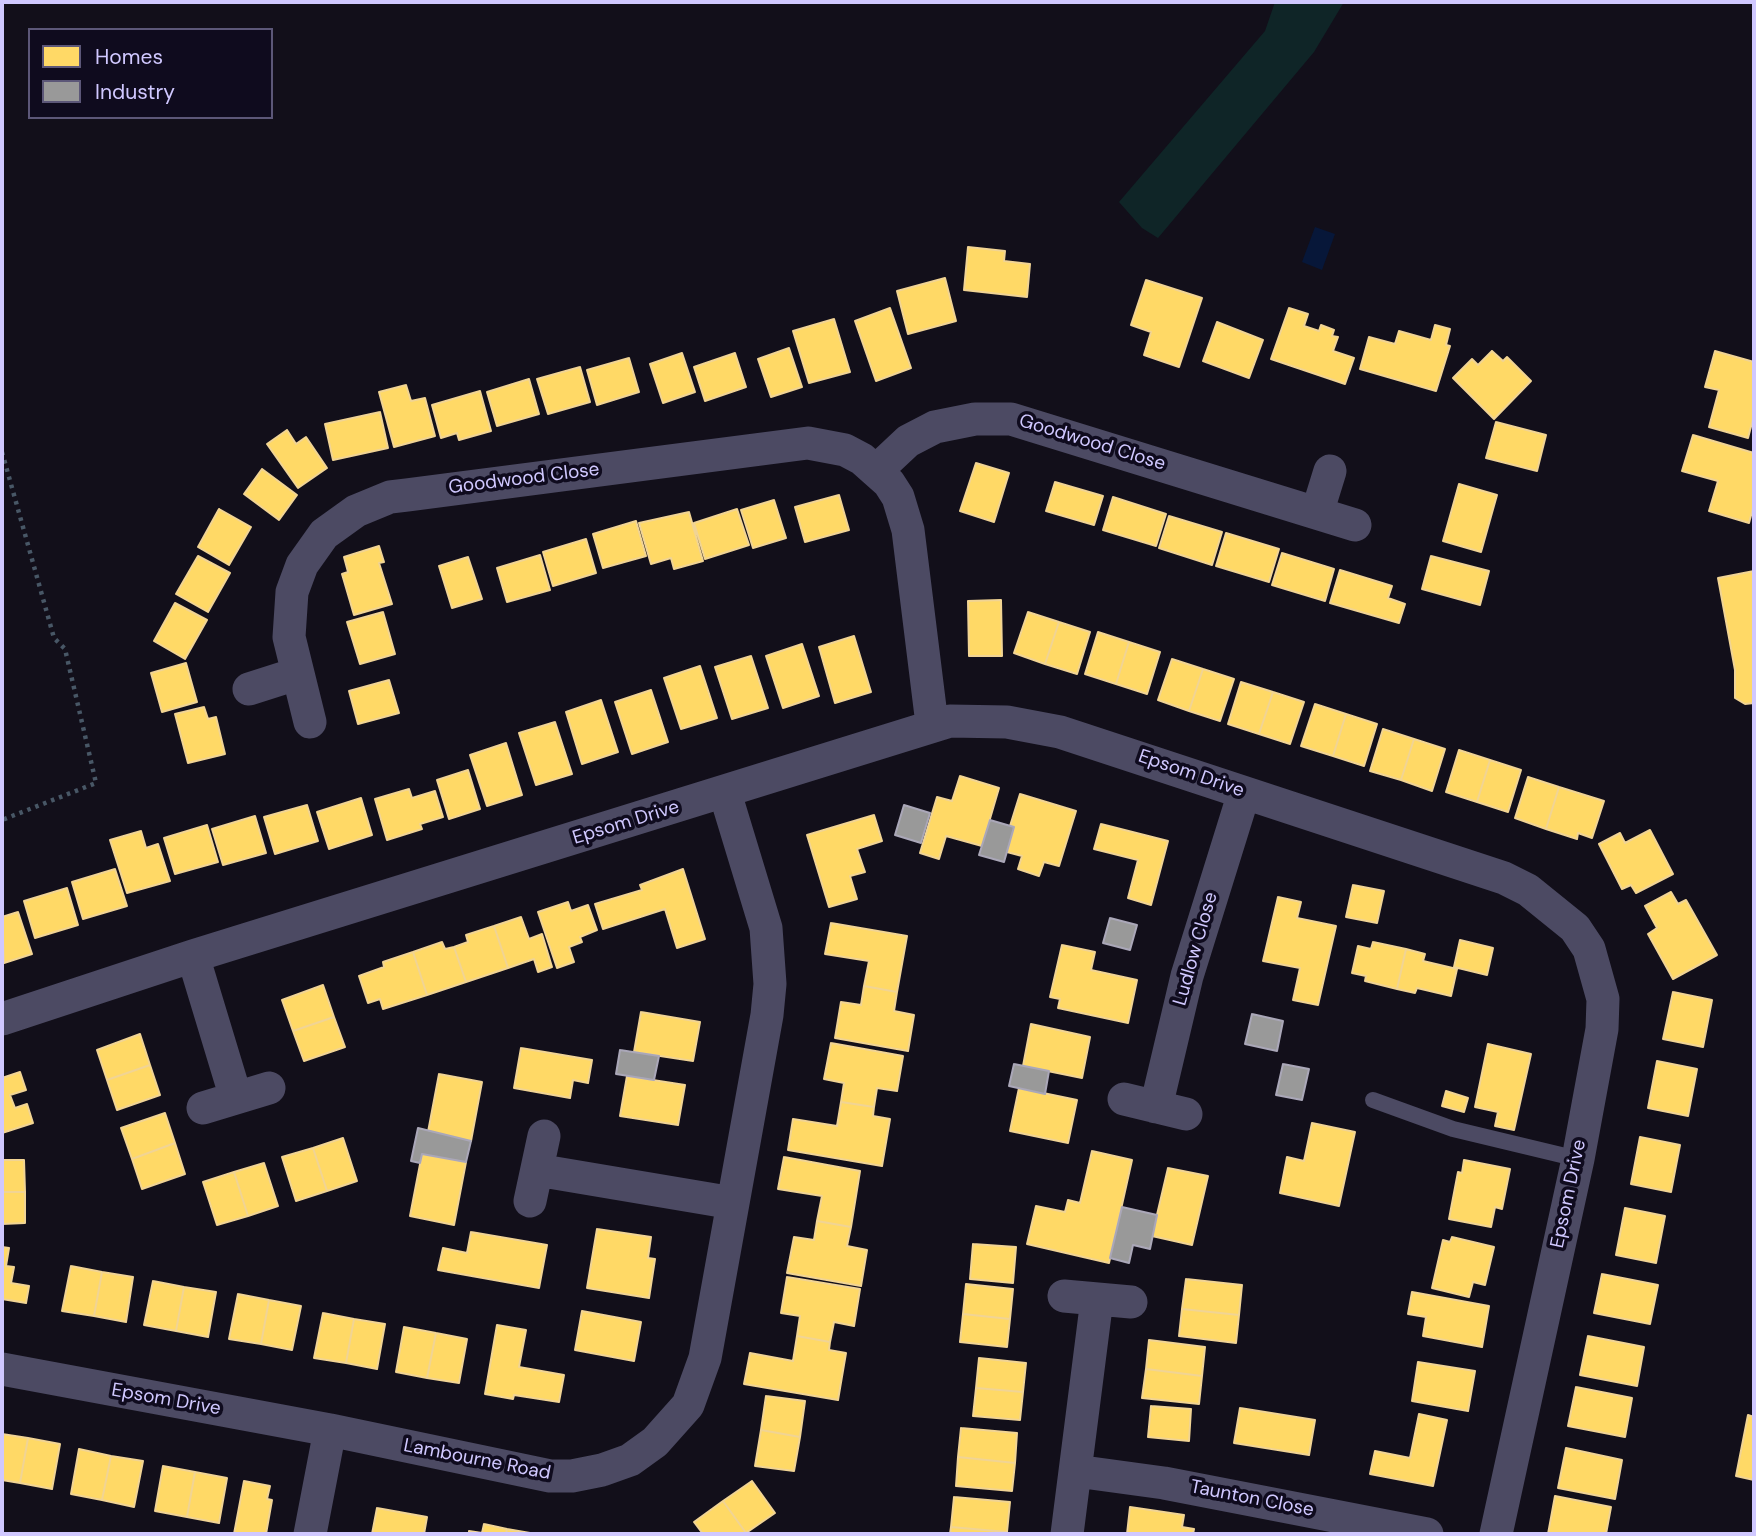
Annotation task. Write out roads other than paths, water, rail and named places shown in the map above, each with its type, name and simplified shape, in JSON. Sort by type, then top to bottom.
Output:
[{"type":"street","name":"Goodwood Close","points":[[876,471],[894,452],[927,430],[957,421],[1011,419],[1355,525]]},
{"type":"street","name":"Goodwood Close","points":[[310,722],[296,674],[288,619],[292,592],[302,565],[324,534],[338,522],[373,503],[407,495],[808,443],[845,450],[876,471],[898,497],[905,515],[932,724]]},
{"type":"street","points":[[1317,513],[1330,471]]},
{"type":"street","points":[[249,689],[296,674]]},
{"type":"street","name":"Epsom Drive","points":[[2,1019],[193,956],[725,793],[932,724],[962,720],[1035,726],[1094,742],[1504,878],[1528,890],[1575,928],[1589,949],[1604,999],[1602,1029],[1578,1159],[1496,1534]]},
{"type":"street","name":"Lambourne Road","points":[[330,1430],[550,1476],[592,1472],[630,1460],[672,1426],[688,1405],[705,1358],[767,1015],[770,955],[766,928],[725,793]]},
{"type":"street","name":"Ludlow Close","points":[[1124,1099],[1171,1111],[1187,976],[1244,793]]},
{"type":"street","points":[[193,956],[236,1098]]},
{"type":"street","points":[[203,1108],[268,1088]]},
{"type":"street","points":[[544,1136],[534,1186],[733,1203]]},
{"type":"street","points":[[1063,1296],[1131,1302]]},
{"type":"street","points":[[1068,1534],[1097,1299]]},
{"type":"street","name":"Epsom Drive","points":[[2,1369],[330,1430]]},
{"type":"street","points":[[310,1534],[330,1430]]},
{"type":"street","name":"Taunton Close","points":[[1076,1471],[1164,1483],[1427,1534]]},
{"type":"lane","points":[[1373,1100],[1452,1129],[1578,1159]]},
{"type":"water","points":[[1315,227],[1335,234],[1322,270],[1302,262]]}]
